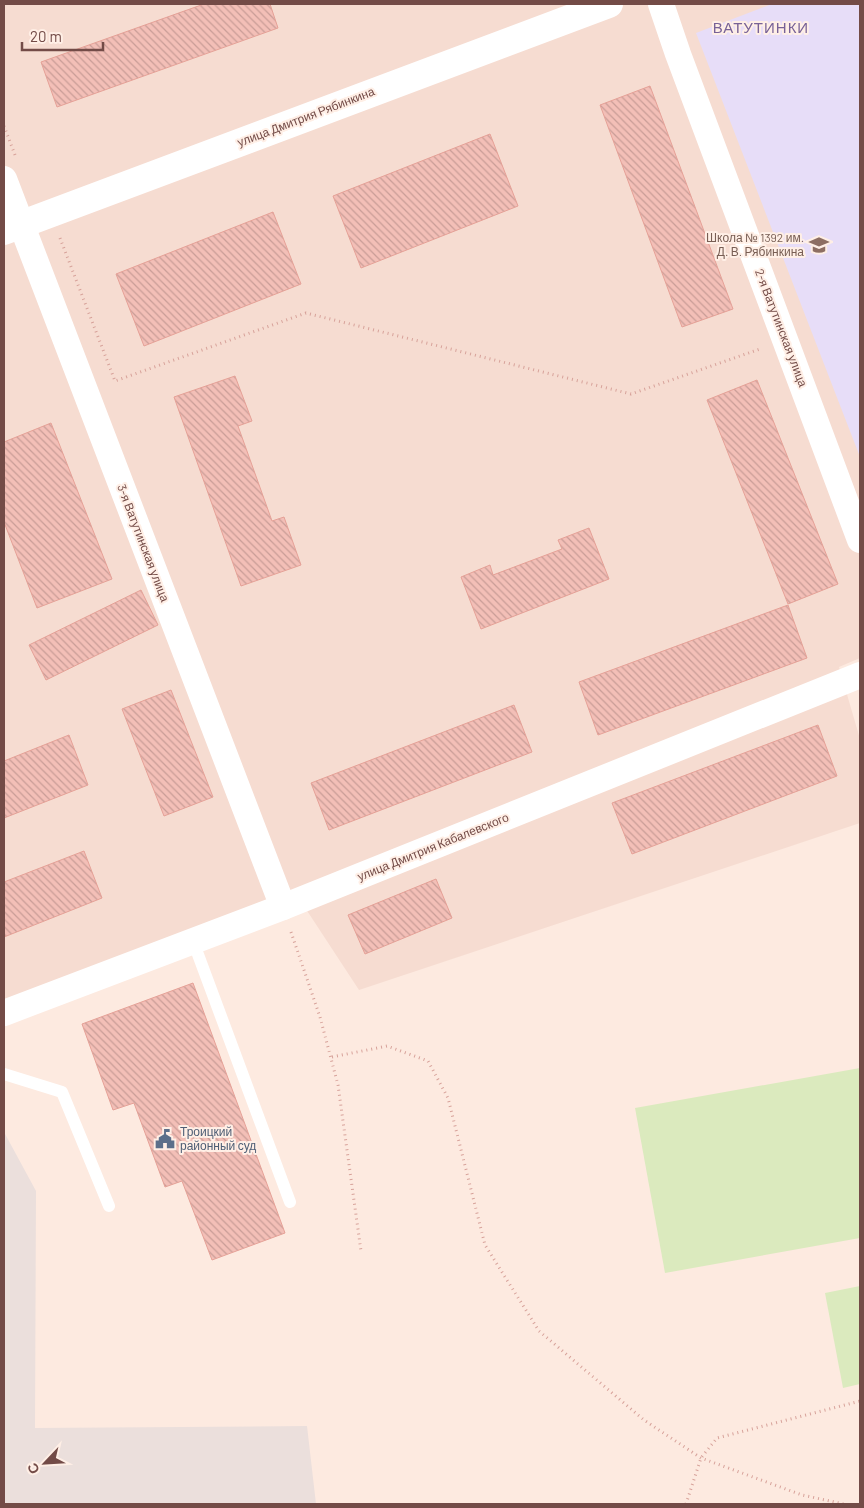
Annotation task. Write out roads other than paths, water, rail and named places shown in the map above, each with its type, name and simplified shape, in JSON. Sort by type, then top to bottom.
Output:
[{"type":"street","name":"улица Дмитрия Рябинкина","points":[[12,228],[609,4]]},
{"type":"street","name":"2-я Ватутинская улица","points":[[661,4],[860,540]]},
{"type":"street","name":"3-я Ватутинская улица","points":[[4,178],[12,228],[283,907]]},
{"type":"street","name":"улица Дмитрия Кабалевского","points":[[4,1013],[283,907],[860,675]]},
{"type":"lane","points":[[193,941],[290,1202]]},
{"type":"lane","points":[[4,1074],[62,1092],[109,1206]]},
{"type":"place","name":"Школа № 1392 им. Д. В. Рябинкина","points":[[819,245]]},
{"type":"place","name":"Троицкий районный суд","points":[[165,1139]]},
{"type":"district","name":"ВАТУТИНКИ","points":[[761,28]]}]
